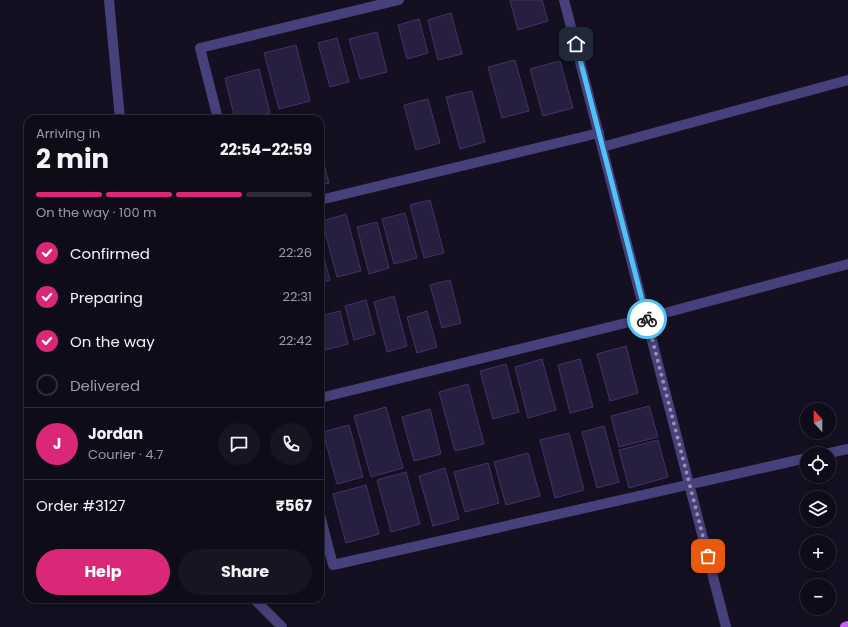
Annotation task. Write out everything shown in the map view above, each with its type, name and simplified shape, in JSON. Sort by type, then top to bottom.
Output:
[{"type":"street","points":[[109,0],[120,115]]},
{"type":"street","points":[[217,115],[200,48],[387,1],[399,0]]},
{"type":"street","points":[[564,0],[726,627]]},
{"type":"street","points":[[602,147],[848,80]]},
{"type":"street","points":[[324,199],[598,133]]},
{"type":"street","points":[[324,397],[646,318],[848,264]]},
{"type":"street","points":[[836,452],[848,449]]},
{"type":"street","points":[[324,530],[333,565],[800,460]]},
{"type":"street","points":[[258,603],[282,627]]},
{"type":"building","points":[[510,0],[542,0],[548,21],[518,30]]},
{"type":"building","points":[[451,13],[462,54],[438,60],[428,20]]},
{"type":"building","points":[[419,19],[428,53],[407,59],[398,25]]},
{"type":"building","points":[[377,32],[387,72],[360,79],[349,39]]},
{"type":"building","points":[[337,38],[349,82],[330,87],[318,43]]},
{"type":"building","points":[[296,45],[310,101],[279,109],[264,53]]},
{"type":"building","points":[[515,60],[529,111],[502,118],[488,67]]},
{"type":"building","points":[[560,61],[573,108],[543,116],[530,69]]},
{"type":"building","points":[[259,69],[270,113],[262,115],[234,115],[225,78]]},
{"type":"building","points":[[472,91],[485,142],[460,149],[446,97]]},
{"type":"building","points":[[428,99],[440,143],[416,150],[404,105]]},
{"type":"building","points":[[324,164],[329,183],[324,184]]},
{"type":"building","points":[[430,200],[444,253],[424,258],[410,205]]},
{"type":"building","points":[[405,213],[417,258],[394,264],[382,219]]},
{"type":"building","points":[[346,214],[361,271],[337,277],[324,228],[324,220]]},
{"type":"building","points":[[377,222],[389,268],[369,274],[357,227]]},
{"type":"building","points":[[324,258],[330,280],[324,282]]},
{"type":"building","points":[[450,280],[461,323],[442,328],[430,285]]},
{"type":"building","points":[[394,296],[407,346],[387,352],[374,302]]},
{"type":"building","points":[[366,300],[375,334],[354,340],[345,306]]},
{"type":"building","points":[[340,311],[348,344],[326,350],[324,342],[324,315]]},
{"type":"building","points":[[427,311],[437,347],[417,353],[407,317]]},
{"type":"building","points":[[626,346],[638,393],[610,401],[597,354]]},
{"type":"building","points":[[542,359],[556,410],[528,418],[515,367]]},
{"type":"building","points":[[580,359],[593,407],[570,413],[558,365]]},
{"type":"building","points":[[506,364],[519,412],[493,419],[480,371]]},
{"type":"building","points":[[468,384],[484,444],[455,451],[439,392]]},
{"type":"building","points":[[649,406],[658,437],[619,447],[611,416]]},
{"type":"building","points":[[386,407],[403,468],[371,477],[354,416]]},
{"type":"building","points":[[430,409],[441,454],[414,461],[402,417]]},
{"type":"building","points":[[349,425],[363,477],[337,484],[324,432]]},
{"type":"building","points":[[604,426],[619,482],[597,488],[582,432]]},
{"type":"building","points":[[569,433],[584,490],[555,498],[540,440]]},
{"type":"building","points":[[658,440],[668,477],[629,488],[619,450]]},
{"type":"building","points":[[528,453],[540,496],[506,505],[494,462]]},
{"type":"building","points":[[488,463],[499,503],[465,512],[454,472]]},
{"type":"building","points":[[445,468],[459,519],[433,526],[419,476]]},
{"type":"building","points":[[406,472],[420,524],[391,532],[377,480]]},
{"type":"building","points":[[366,485],[379,534],[346,543],[333,494]]},
{"type":"way so far","points":[[647,319],[708,556]]},
{"type":"route","points":[[576,44],[647,319]]}]
